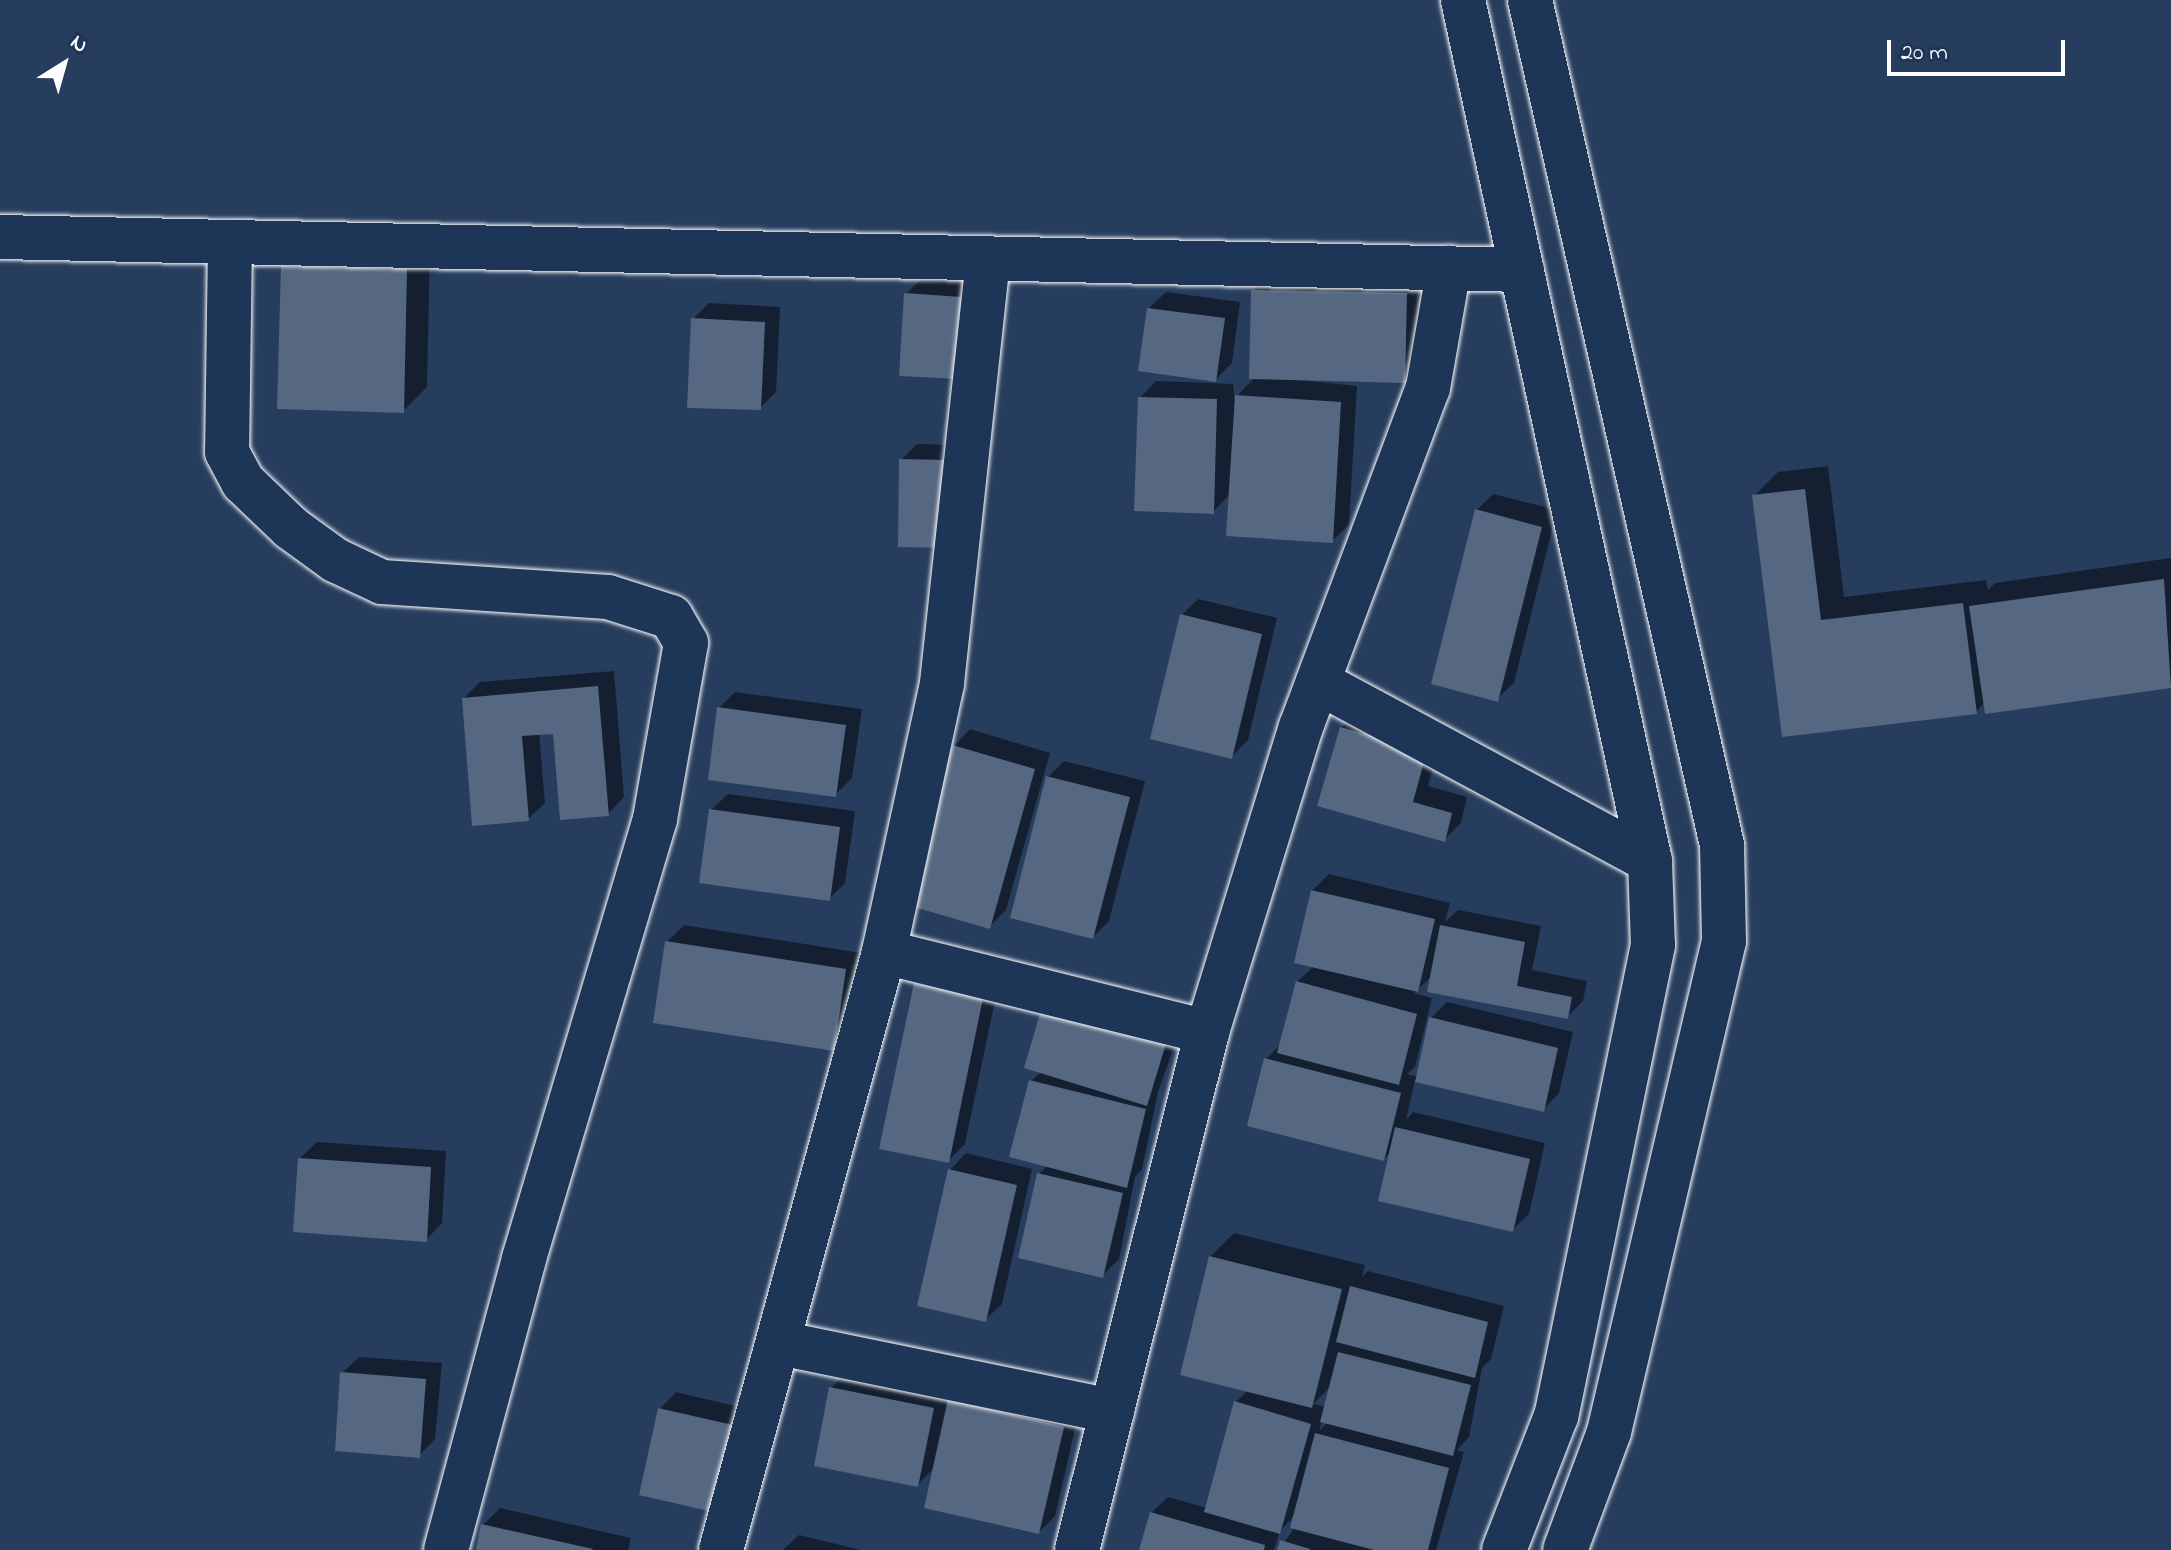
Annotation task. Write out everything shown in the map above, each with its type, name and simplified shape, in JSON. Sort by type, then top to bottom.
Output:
[{"type":"street","points":[[1463,0],[1650,861],[1653,945],[1556,1416],[1504,1550]]},
{"type":"street","points":[[1530,0],[1722,845],[1724,941],[1609,1432],[1565,1550]]},
{"type":"street","points":[[0,237],[1522,270]]},
{"type":"street","points":[[230,242],[227,452],[243,482],[291,528],[335,560],[382,582],[608,597],[671,617],[686,643],[655,819],[524,1259],[446,1550]]},
{"type":"street","points":[[721,1550],[780,1343],[884,952],[942,683],[988,258]]},
{"type":"street","points":[[1077,1550],[1207,1032],[1318,682],[1428,388],[1449,268]]},
{"type":"street","points":[[1318,682],[1650,861]]},
{"type":"street","points":[[884,952],[1207,1032]]},
{"type":"street","points":[[780,1343],[1112,1411]]},
{"type":"building","points":[[281,266],[407,269],[404,413],[277,409]]},
{"type":"building","points":[[1251,290],[1407,293],[1405,383],[1249,379]]},
{"type":"building","points":[[904,293],[962,297],[958,379],[899,376]]},
{"type":"building","points":[[1147,308],[1225,318],[1216,382],[1138,371]]},
{"type":"building","points":[[691,318],[765,322],[761,410],[687,408]]},
{"type":"building","points":[[1235,395],[1341,402],[1333,543],[1226,536]]},
{"type":"building","points":[[1138,397],[1217,399],[1214,514],[1134,511]]},
{"type":"building","points":[[899,459],[946,460],[945,548],[898,547]]},
{"type":"building","points":[[1805,489],[1821,620],[1963,603],[1977,714],[1782,737],[1752,495]]},
{"type":"building","points":[[1475,509],[1542,527],[1498,702],[1431,684]]},
{"type":"building","points":[[2164,579],[2171,688],[1985,714],[1969,606]]},
{"type":"building","points":[[1180,614],[1262,634],[1232,759],[1150,739]]},
{"type":"building","points":[[598,686],[609,816],[560,820],[553,734],[522,736],[529,821],[472,826],[462,698]]},
{"type":"building","points":[[717,707],[846,725],[836,797],[708,780]]},
{"type":"building","points":[[1340,727],[1427,751],[1413,802],[1452,813],[1445,842],[1317,806]]},
{"type":"building","points":[[952,745],[1035,769],[990,929],[907,905]]},
{"type":"building","points":[[1046,776],[1130,797],[1093,939],[1010,918]]},
{"type":"building","points":[[709,809],[840,827],[830,901],[699,883]]},
{"type":"building","points":[[1311,890],[1435,919],[1418,992],[1294,963]]},
{"type":"building","points":[[1440,925],[1525,942],[1517,986],[1572,997],[1568,1019],[1427,992]]},
{"type":"building","points":[[665,941],[846,969],[834,1051],[653,1023]]},
{"type":"building","points":[[1296,981],[1417,1014],[1399,1085],[1277,1053]]},
{"type":"building","points":[[914,983],[983,998],[949,1163],[879,1149]]},
{"type":"building","points":[[1044,1000],[1168,1037],[1147,1106],[1024,1068]]},
{"type":"building","points":[[1429,1017],[1558,1048],[1544,1112],[1415,1082]]},
{"type":"building","points":[[1264,1058],[1401,1093],[1384,1161],[1247,1126]]},
{"type":"building","points":[[1029,1080],[1146,1109],[1127,1188],[1009,1157]]},
{"type":"building","points":[[1395,1127],[1530,1159],[1513,1232],[1378,1201]]},
{"type":"building","points":[[298,1158],[431,1167],[427,1242],[293,1232]]},
{"type":"building","points":[[948,1169],[1017,1185],[986,1322],[917,1306]]},
{"type":"building","points":[[1037,1173],[1123,1193],[1103,1278],[1018,1258]]},
{"type":"building","points":[[1209,1256],[1342,1289],[1312,1408],[1180,1375]]},
{"type":"building","points":[[1350,1286],[1488,1322],[1475,1378],[1336,1342]]},
{"type":"building","points":[[1338,1352],[1471,1385],[1453,1456],[1320,1422]]},
{"type":"building","points":[[340,1372],[426,1379],[420,1458],[335,1451]]},
{"type":"building","points":[[829,1387],[934,1408],[918,1487],[814,1466]]},
{"type":"building","points":[[948,1399],[1064,1427],[1039,1534],[924,1508]]},
{"type":"building","points":[[1234,1401],[1311,1424],[1280,1534],[1204,1512]]},
{"type":"building","points":[[658,1408],[733,1425],[713,1512],[639,1495]]},
{"type":"building","points":[[1315,1433],[1449,1468],[1428,1550],[1374,1550],[1290,1528]]},
{"type":"building","points":[[1150,1512],[1265,1545],[1264,1550],[1139,1550]]},
{"type":"building","points":[[481,1524],[593,1549],[476,1550]]},
{"type":"building","points":[[1280,1540],[1310,1549],[1310,1550],[1277,1550]]}]
